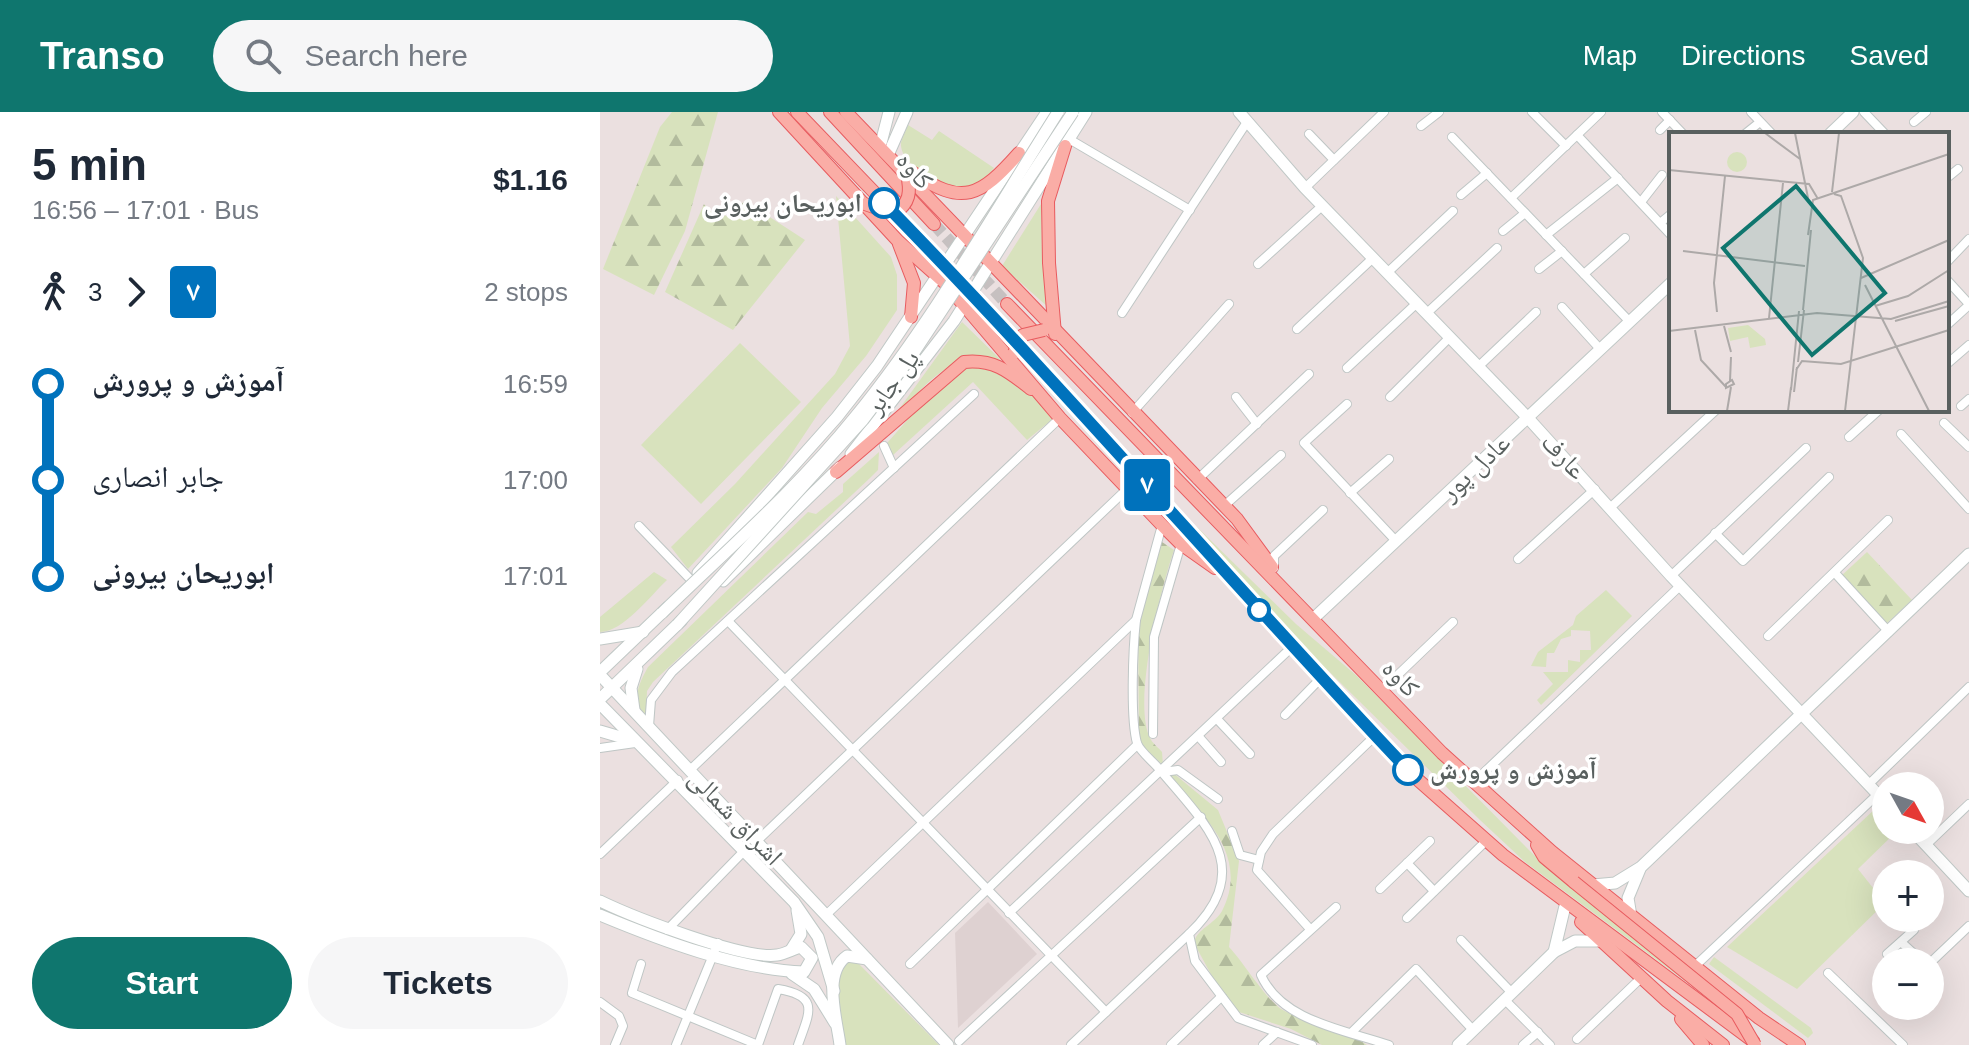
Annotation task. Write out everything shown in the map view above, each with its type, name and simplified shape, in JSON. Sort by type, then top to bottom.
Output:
[{"type":"main road","points":[[779,112],[898,241],[938,276],[1017,360],[1060,418],[1162,525],[1181,544],[1231,579]]},
{"type":"main road","name":"کاوه","points":[[797,112],[920,240]]},
{"type":"main road","name":"کاوه","points":[[830,112],[934,224]]},
{"type":"main road","points":[[846,112],[965,236],[1051,332],[1224,506],[1295,599]]},
{"type":"main road","points":[[887,154],[889,112]]},
{"type":"main road","points":[[887,154],[907,112]]},
{"type":"main road","points":[[600,673],[662,613],[837,417],[911,317],[1047,112]]},
{"type":"main road","name":"پل جابر","points":[[662,613],[771,510],[856,416],[902,353],[1058,112]]},
{"type":"main road","name":"پل جابر","points":[[677,625],[813,479],[873,408],[918,346],[1073,112]]},
{"type":"main road","points":[[836,472],[887,411],[965,305],[1086,112]]},
{"type":"main road","name":"عارف","points":[[1239,112],[1305,188],[1479,366],[1595,489],[1680,586],[1872,788]]},
{"type":"main road","points":[[1831,132],[1844,115]]},
{"type":"main road","points":[[1051,332],[1048,201],[1067,143]]},
{"type":"main road","points":[[887,154],[935,188],[953,194],[969,194],[985,189],[1019,153]]},
{"type":"main road","points":[[865,204],[894,214],[908,200],[911,190],[907,175]]},
{"type":"main road","points":[[898,241],[914,283],[911,317]]},
{"type":"main road","name":"عادل پور","points":[[1314,618],[1669,285]]},
{"type":"main road","name":"کاوه","points":[[1007,304],[1474,782],[1527,830],[1694,967],[1799,1045]]},
{"type":"main road","points":[[994,317],[1292,647],[1376,735],[1486,841],[1603,936],[1641,978],[1723,1045]]},
{"type":"main road","points":[[1017,360],[1023,335],[1051,332]]},
{"type":"main road","points":[[600,702],[836,472],[964,362],[990,362],[1003,367],[1046,401]]},
{"type":"main road","points":[[1592,884],[1615,883],[1641,867],[1803,716],[1969,554]]},
{"type":"main road","points":[[600,639],[644,631]]},
{"type":"main road","points":[[634,710],[631,688],[645,656]]},
{"type":"main road","name":"اشراق شمالی","points":[[600,673],[871,961],[954,1043]]},
{"type":"main road","name":"اشراق شمالی","points":[[600,702],[794,902],[818,937],[834,991],[840,1045]]},
{"type":"main road","points":[[600,731],[638,742]]},
{"type":"main road","points":[[1527,830],[1544,857],[1737,1014],[1757,1045]]},
{"type":"main road","points":[[1926,845],[1969,891]]},
{"type":"main road","points":[[1632,916],[1628,898],[1641,867]]},
{"type":"main road","points":[[1547,889],[1603,936],[1757,1045]]},
{"type":"main road","points":[[600,901],[664,933]]},
{"type":"main road","points":[[791,950],[798,943],[802,925],[794,902]]},
{"type":"main road","points":[[1554,952],[1565,906]]},
{"type":"main road","points":[[600,915],[788,972],[814,989],[838,1029]]},
{"type":"main road","points":[[1458,1045],[1554,952],[1575,941],[1603,936]]},
{"type":"main road","points":[[714,948],[771,955],[801,947],[812,958],[804,972],[788,972]]},
{"type":"main road","points":[[834,991],[839,961],[855,956],[871,961]]},
{"type":"main road","points":[[1667,1001],[1703,1045]]},
{"type":"street","points":[[1305,188],[1384,112]]},
{"type":"street","points":[[1532,112],[1566,146]]},
{"type":"street","points":[[1511,198],[1601,112]]},
{"type":"street","points":[[1662,112],[1681,132]]},
{"type":"street","points":[[1751,112],[1770,132]]},
{"type":"street","points":[[1864,112],[1883,132]]},
{"type":"street","points":[[1914,122],[1926,112]]},
{"type":"street","points":[[1421,126],[1436,113]]},
{"type":"street","points":[[1660,130],[1670,120]]},
{"type":"street","points":[[1122,313],[1247,122]]},
{"type":"street","points":[[1748,132],[1760,122]]},
{"type":"street","points":[[1309,134],[1334,160]]},
{"type":"street","points":[[1577,135],[1669,233]]},
{"type":"street","points":[[1452,137],[1630,322]]},
{"type":"street","points":[[1067,143],[1190,210]]},
{"type":"street","points":[[1949,176],[1958,169]]},
{"type":"street","points":[[1461,195],[1487,173]]},
{"type":"street","points":[[1641,202],[1662,175]]},
{"type":"street","points":[[1546,235],[1618,178]]},
{"type":"street","points":[[1258,264],[1322,206]]},
{"type":"street","points":[[1387,273],[1453,211]]},
{"type":"street","points":[[1503,231],[1525,213]]},
{"type":"street","points":[[1660,223],[1669,216]]},
{"type":"street","points":[[1584,274],[1625,238]]},
{"type":"street","points":[[1949,260],[1969,239]]},
{"type":"street","points":[[1427,313],[1497,248]]},
{"type":"street","points":[[1539,269],[1562,251]]},
{"type":"street","points":[[1297,329],[1373,258]]},
{"type":"street","points":[[1949,282],[1969,304],[1949,323]]},
{"type":"street","points":[[1347,368],[1417,303]]},
{"type":"street","points":[[1132,413],[1229,304]]},
{"type":"street","points":[[1562,307],[1600,349]]},
{"type":"street","points":[[1479,366],[1536,312]]},
{"type":"street","points":[[1390,397],[1450,337]]},
{"type":"street","points":[[1949,362],[1969,345]]},
{"type":"street","points":[[1197,480],[1309,374]]},
{"type":"street","points":[[649,726],[651,700],[672,672],[974,394]]},
{"type":"street","points":[[1236,397],[1257,424]]},
{"type":"street","points":[[1961,406],[1969,399]]},
{"type":"street","points":[[1347,404],[1304,443],[1396,541]]},
{"type":"street","points":[[1611,507],[1714,412]]},
{"type":"street","points":[[1849,437],[1868,413]]},
{"type":"street","points":[[690,770],[1060,418]]},
{"type":"street","points":[[1944,423],[1969,447]]},
{"type":"street","points":[[1901,434],[1969,509]]},
{"type":"street","points":[[884,446],[894,468]]},
{"type":"street","points":[[1671,576],[1806,448]]},
{"type":"street","points":[[1224,506],[1281,455]]},
{"type":"street","points":[[1350,493],[1389,459]]},
{"type":"street","points":[[1715,533],[1743,561],[1829,477]]},
{"type":"street","points":[[758,840],[1128,488]]},
{"type":"street","points":[[1518,559],[1595,489]]},
{"type":"street","points":[[1274,571],[1274,556],[1323,510]]},
{"type":"street","points":[[1768,636],[1888,520]]},
{"type":"street","points":[[1071,1045],[1211,912],[1221,894],[1220,848],[1201,817],[1137,745],[1133,652],[1136,620],[1162,525]]},
{"type":"street","points":[[639,526],[691,580]]},
{"type":"street","points":[[1153,734],[1154,637],[1181,544]]},
{"type":"street","points":[[1835,573],[1889,632]]},
{"type":"street","points":[[1474,782],[1680,586]]},
{"type":"street","points":[[827,914],[1136,620]]},
{"type":"street","points":[[728,621],[1106,1012]]},
{"type":"street","points":[[1382,690],[1453,622]]},
{"type":"street","points":[[1009,913],[1292,647]]},
{"type":"street","points":[[1285,715],[1321,678]]},
{"type":"street","points":[[1897,772],[1969,687]]},
{"type":"street","points":[[1217,719],[1250,754]]},
{"type":"street","points":[[1310,929],[1257,870],[1259,860],[1273,834],[1376,735]]},
{"type":"street","points":[[1199,737],[1221,762]]},
{"type":"street","points":[[600,748],[638,742]]},
{"type":"street","points":[[910,964],[1137,745]]},
{"type":"street","points":[[1162,772],[1178,770],[1218,799]]},
{"type":"street","points":[[600,854],[678,780]]},
{"type":"street","points":[[1694,967],[1872,800]]},
{"type":"street","points":[[1926,845],[1969,804]]},
{"type":"street","points":[[954,1043],[1052,957],[1201,817]]},
{"type":"street","points":[[1232,831],[1240,855],[1259,860]]},
{"type":"street","points":[[1380,889],[1430,841]]},
{"type":"street","points":[[1407,918],[1486,841]]},
{"type":"street","points":[[664,933],[745,850]]},
{"type":"street","points":[[1407,863],[1434,891]]},
{"type":"street","points":[[1336,907],[1261,975],[1269,993],[1286,1008],[1389,1045]]},
{"type":"street","points":[[1944,950],[1969,926]]},
{"type":"street","points":[[1894,948],[1912,932]]},
{"type":"street","points":[[1189,934],[1195,961],[1238,1018],[1312,1045]]},
{"type":"street","points":[[1461,940],[1550,1045]]},
{"type":"street","points":[[1901,942],[1908,948]]},
{"type":"street","points":[[676,1045],[714,948]]},
{"type":"street","points":[[641,964],[632,993],[758,1045],[778,989],[806,998],[810,1010],[798,1045]]},
{"type":"street","points":[[1352,1032],[1416,969],[1473,1030]]},
{"type":"street","points":[[1828,973],[1903,1045]]},
{"type":"street","points":[[1577,1039],[1641,978]]},
{"type":"street","points":[[1171,1045],[1220,998]]},
{"type":"street","points":[[600,1002],[619,1016],[623,1026],[615,1045]]},
{"type":"street","points":[[1263,1045],[1277,1032]]},
{"type":"street","points":[[1523,1045],[1538,1032]]},
{"type":"shaded area","points":[[988,902],[1037,954],[958,1028],[955,933]]},
{"type":"green space","points":[[672,112],[718,112],[685,231],[654,295],[603,269],[660,127]]},
{"type":"green space","points":[[908,125],[932,140],[939,131],[994,168],[981,183],[970,188],[950,186],[927,176],[908,161],[903,152],[901,143]]},
{"type":"green space","points":[[836,196],[891,257],[897,275],[897,310],[866,356],[822,408],[782,468],[688,569],[671,547],[735,484],[835,374],[850,346]]},
{"type":"green space","points":[[745,201],[805,240],[733,330],[665,292],[704,204],[712,213],[727,216]]},
{"type":"green space","points":[[1041,204],[1042,262],[1049,308],[1002,266]]},
{"type":"green space","points":[[962,322],[1001,360],[983,357],[952,365],[925,385],[889,423]]},
{"type":"green space","points":[[740,343],[801,402],[701,504],[641,445]]},
{"type":"green space","points":[[972,365],[1017,384],[1055,417],[1027,440],[973,382],[893,455],[887,449],[888,442],[916,410],[948,380]]},
{"type":"green space","points":[[879,452],[878,470],[653,682],[647,691],[646,717],[637,698],[648,667],[808,512],[816,514],[843,492],[843,484]]},
{"type":"green space","points":[[1195,525],[1296,624],[1357,676],[1534,855],[1700,992],[1525,862],[1294,637]]},
{"type":"green space","points":[[1162,542],[1174,550],[1150,645],[1144,699],[1145,721],[1152,742],[1162,752],[1163,765],[1139,743],[1138,621]]},
{"type":"green space","points":[[1867,552],[1912,600],[1886,624],[1841,576]]},
{"type":"green space","points":[[654,572],[667,580],[627,620],[600,632],[600,617]]},
{"type":"green space","points":[[1606,590],[1632,616],[1541,705],[1537,700],[1553,684],[1543,672],[1568,672],[1568,660],[1580,662],[1580,650],[1591,650],[1590,631],[1571,630],[1571,636],[1561,639],[1554,653],[1547,653],[1546,667],[1531,666],[1538,652],[1573,625],[1576,616]]},
{"type":"green space","points":[[1172,772],[1218,810],[1239,861],[1229,947],[1281,1009],[1367,1045],[1322,1045],[1291,1029],[1239,1012],[1221,993],[1194,943],[1198,934],[1222,911],[1229,891],[1230,871],[1218,836],[1169,776]]},
{"type":"green space","points":[[1872,812],[1872,844],[1884,844],[1858,869],[1872,887],[1872,916],[1797,989],[1727,947]]},
{"type":"green space","points":[[1714,957],[1811,1028],[1813,1033],[1808,1038],[1709,964]]},
{"type":"green space","points":[[846,963],[858,963],[939,1045],[845,1045],[838,992],[841,972]]},
{"type":"tunnel","points":[[934,224],[1007,304]]},
{"type":"tunnel","points":[[920,240],[994,317]]},
{"type":"bus line","name":"۷","points":[[884,203],[1039,363],[1288,643],[1408,770]]},
{"type":"place","name":"ابوریحان بیرونی","points":[[884,203]]},
{"type":"place","name":"آموزش و پرورش","points":[[1408,770]]}]
